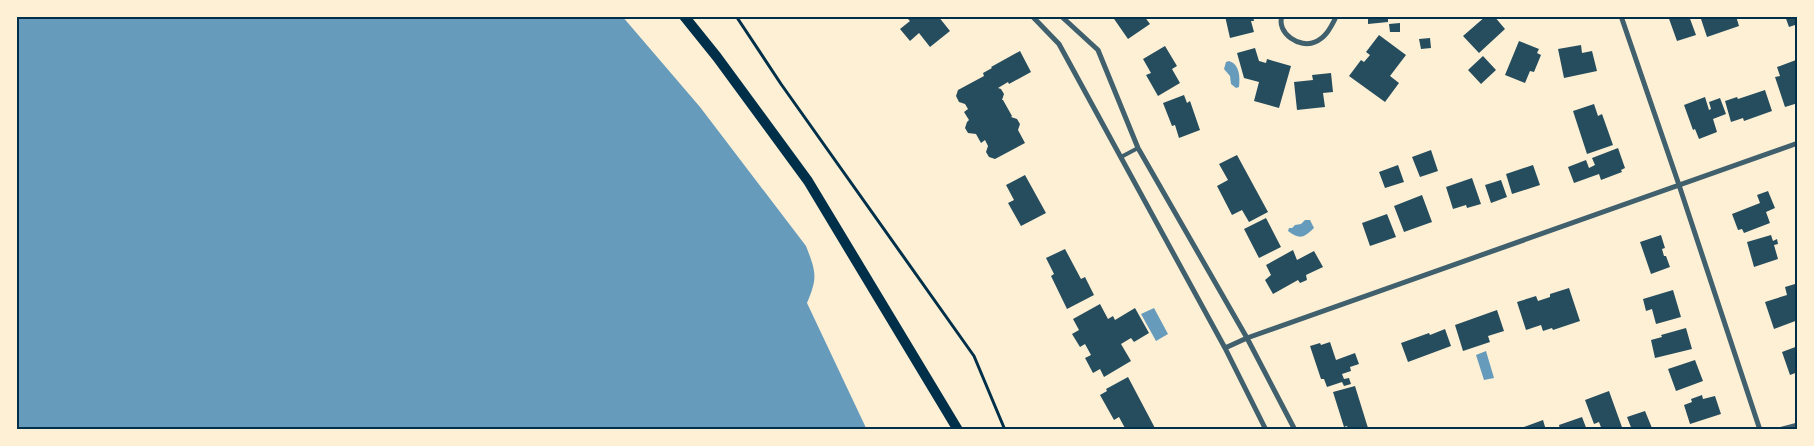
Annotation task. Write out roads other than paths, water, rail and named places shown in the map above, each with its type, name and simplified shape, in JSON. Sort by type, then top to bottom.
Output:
[{"type":"main road","points":[[684,16],[717,57],[808,181],[958,430]]},
{"type":"street","points":[[1032,16],[1059,44],[1225,348],[1266,430]]},
{"type":"street","points":[[1061,16],[1098,50],[1138,148],[1247,338],[1295,430]]},
{"type":"street","points":[[1282,16],[1280,20],[1285,34],[1297,42],[1313,43],[1326,35],[1335,16]]},
{"type":"street","points":[[1621,16],[1760,430]]},
{"type":"street","points":[[1225,348],[1247,338],[1798,143]]},
{"type":"street","points":[[1779,430],[1798,425]]},
{"type":"lane","points":[[1121,157],[1138,148]]},
{"type":"water","points":[[16,16],[622,16],[700,107],[806,246],[814,269],[813,287],[807,303],[867,430],[16,430]]},
{"type":"water","points":[[1229,61],[1237,68],[1239,87],[1236,88],[1231,84],[1230,76],[1224,69],[1226,62]]},
{"type":"water","points":[[1305,220],[1310,220],[1314,228],[1304,236],[1301,237],[1288,231],[1289,228],[1301,224]]},
{"type":"water","points":[[1154,308],[1168,334],[1156,341],[1141,314]]},
{"type":"water","points":[[1486,351],[1494,378],[1484,380],[1476,355]]}]
